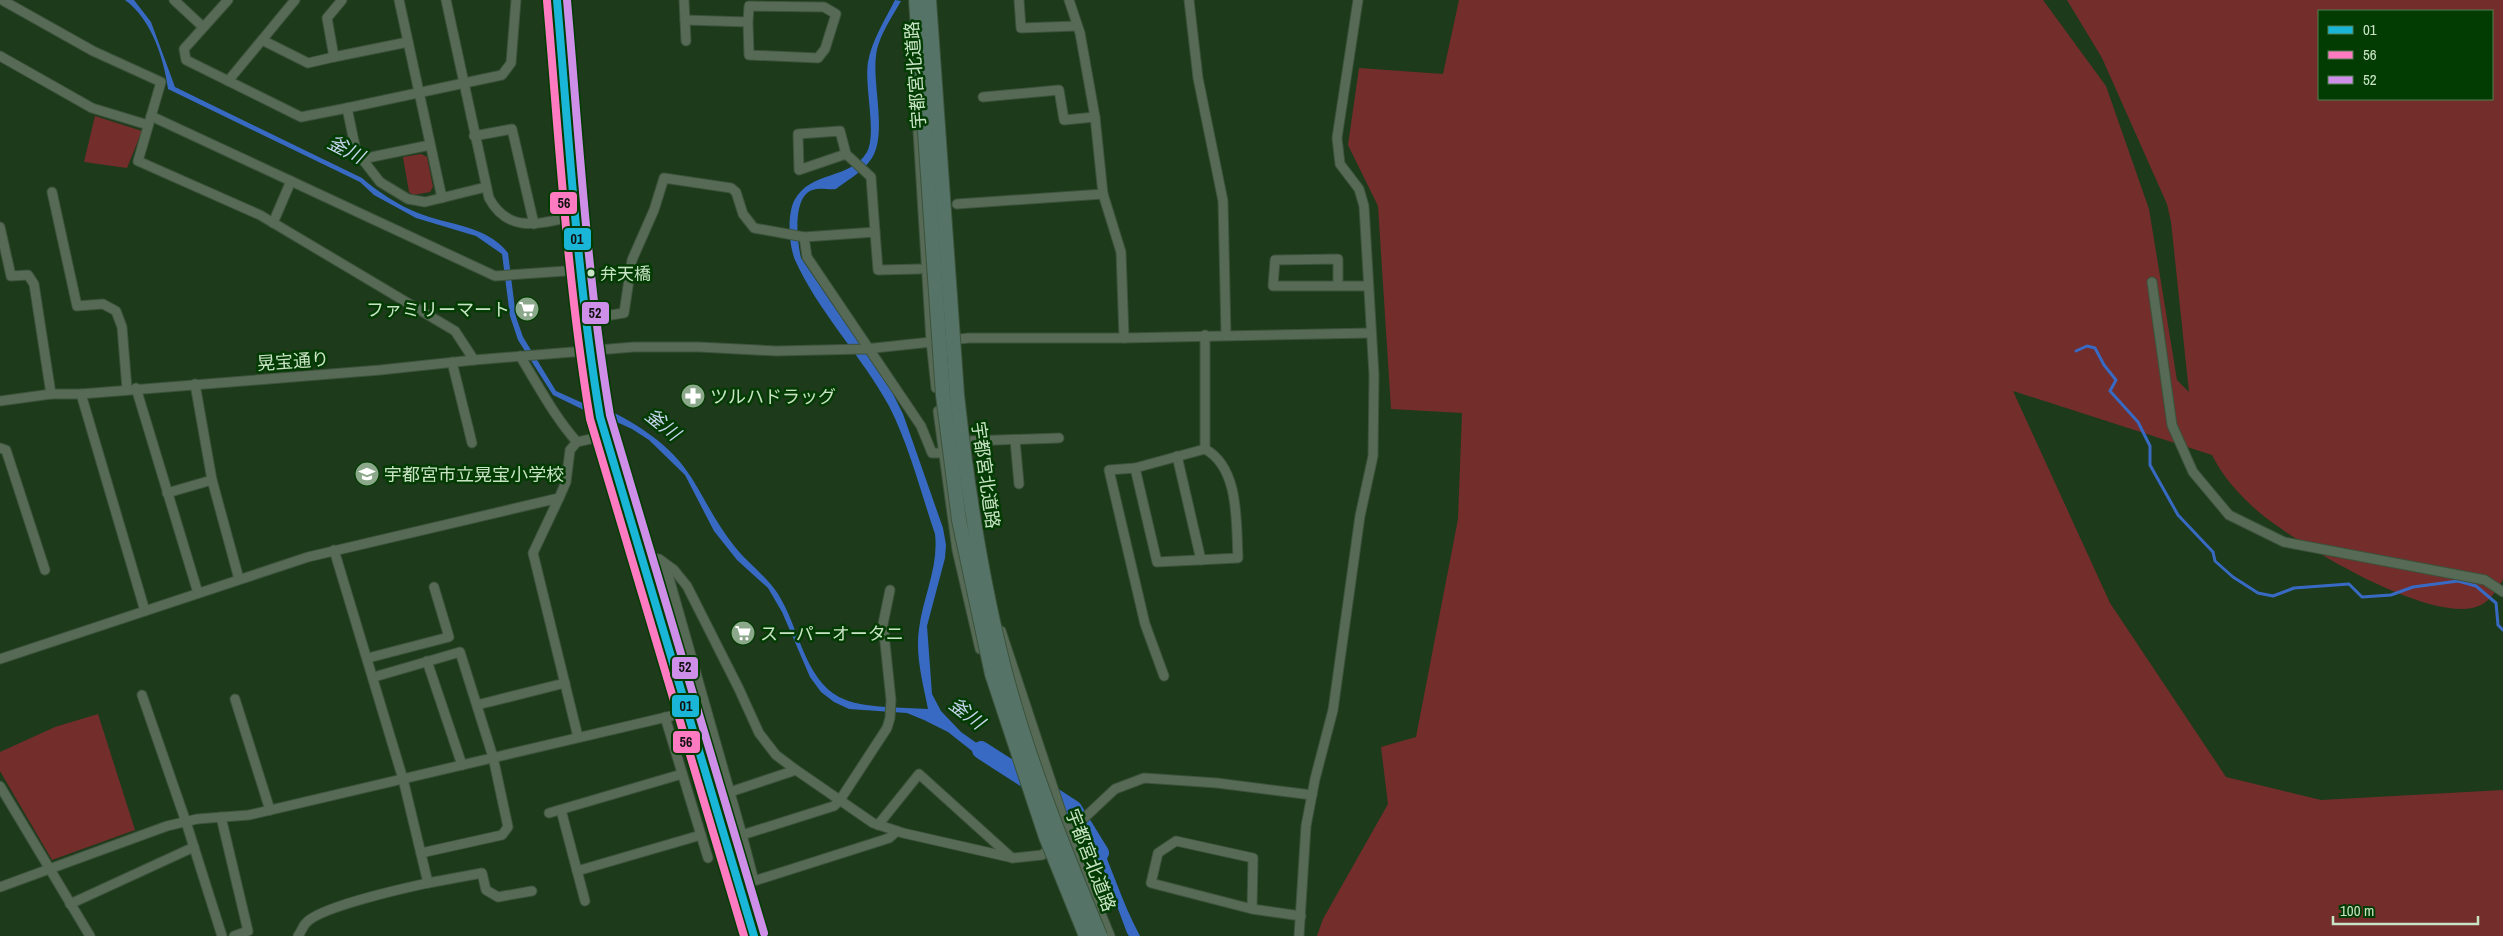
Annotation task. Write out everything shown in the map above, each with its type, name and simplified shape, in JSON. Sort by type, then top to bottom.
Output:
[{"type":"highway","points":[[557,0],[585,319],[604,436],[754,936]]},
{"type":"highway","name":"宇都宮北道路","points":[[916,0],[943,395],[959,520],[972,588],[995,682],[1046,837],[1086,936]]},
{"type":"highway","name":"宇都宮北道路","points":[[929,0],[957,395],[966,476],[984,585],[1005,669],[1028,748],[1100,936]]},
{"type":"street","points":[[2,0],[93,51],[161,82],[138,161],[273,223],[455,331],[474,360]]},
{"type":"street","points":[[174,0],[203,27]]},
{"type":"street","points":[[228,0],[184,49],[186,60],[301,117],[502,75],[512,63],[516,0]]},
{"type":"street","points":[[228,80],[295,0]]},
{"type":"street","points":[[334,57],[328,18],[342,0]]},
{"type":"street","points":[[399,0],[442,198]]},
{"type":"street","points":[[446,0],[474,136],[493,207],[512,221],[534,224],[575,216]]},
{"type":"street","points":[[684,0],[686,41]]},
{"type":"street","points":[[910,0],[931,341],[943,453],[957,550],[990,687],[1047,851],[1082,936]]},
{"type":"street","points":[[935,0],[958,339],[974,496],[999,625],[1110,936]]},
{"type":"street","points":[[1019,0],[1021,28],[1078,26]]},
{"type":"street","points":[[1069,0],[1078,26],[1095,117],[1103,194],[1121,252],[1124,338]]},
{"type":"street","points":[[1189,0],[1198,78],[1222,201],[1226,335]]},
{"type":"street","points":[[1300,936],[1306,826],[1333,710],[1360,516],[1373,456],[1374,375],[1370,333],[1364,206],[1359,189],[1340,164],[1336,138],[1358,0]]},
{"type":"street","points":[[749,6],[824,7],[836,14],[825,49],[818,58],[748,55],[748,22],[749,6]]},
{"type":"street","points":[[685,20],[748,22]]},
{"type":"street","points":[[262,40],[308,63],[408,42]]},
{"type":"street","points":[[0,56],[92,108],[148,125]]},
{"type":"street","points":[[983,97],[1060,90],[1064,120],[1095,117]]},
{"type":"street","points":[[347,108],[356,151],[362,160],[380,182],[408,199],[426,202],[486,186]]},
{"type":"street","points":[[151,116],[496,276],[580,270]]},
{"type":"street","points":[[474,136],[512,129],[534,224]]},
{"type":"street","points":[[846,154],[799,170],[798,134],[840,131],[846,154],[872,177],[878,270],[920,269]]},
{"type":"street","points":[[362,160],[430,145]]},
{"type":"street","points":[[585,319],[624,313],[632,260],[654,210],[664,178],[731,188],[736,192],[743,214],[754,228],[804,237],[875,232]]},
{"type":"street","points":[[273,223],[291,181]]},
{"type":"street","points":[[52,192],[77,306],[103,304],[116,311],[122,328],[131,389],[167,493],[198,593]]},
{"type":"street","points":[[958,204],[1103,194]]},
{"type":"street","points":[[0,227],[11,276],[28,275],[34,284],[51,394]]},
{"type":"street","points":[[804,237],[807,257],[921,426],[932,454],[943,453]]},
{"type":"street","points":[[1338,286],[1338,259],[1275,260],[1273,286],[1338,286],[1368,286]]},
{"type":"street","points":[[2152,282],[2172,425],[2193,472],[2229,516],[2284,542],[2485,580],[2503,592]]},
{"type":"street","name":"晃宝通り","points":[[0,401],[51,394],[80,394],[352,373],[523,355],[664,346],[776,351],[869,348],[958,339],[1370,333]]},
{"type":"street","points":[[1205,335],[1206,449]]},
{"type":"street","points":[[523,355],[558,420],[577,442]]},
{"type":"street","points":[[452,362],[472,442]]},
{"type":"street","points":[[195,384],[212,480],[239,579]]},
{"type":"street","points":[[80,394],[145,611]]},
{"type":"street","points":[[578,737],[534,553],[566,482],[570,450],[577,442],[604,436]]},
{"type":"street","points":[[968,441],[1059,438]]},
{"type":"street","points":[[1015,440],[1019,484]]},
{"type":"street","points":[[0,448],[6,450],[45,570]]},
{"type":"street","points":[[1135,468],[1156,562],[1238,558],[1236,518],[1231,483],[1216,454],[1206,449],[1135,468],[1109,470],[1145,624],[1164,676]]},
{"type":"street","points":[[1177,456],[1201,560]]},
{"type":"street","points":[[167,493],[212,480]]},
{"type":"street","points":[[0,659],[239,579],[334,550],[559,498]]},
{"type":"street","points":[[334,550],[403,778],[428,883]]},
{"type":"street","points":[[641,555],[659,559],[674,570],[687,586],[759,733],[776,755],[878,825],[1013,858],[1042,855],[1071,831],[1115,789],[1144,778],[1216,783],[1312,795]]},
{"type":"street","points":[[665,564],[754,881],[889,838],[897,831]]},
{"type":"street","points":[[368,658],[449,637],[434,587]]},
{"type":"street","points":[[742,835],[826,808],[840,800],[887,728],[890,718],[891,700],[883,624],[890,590]]},
{"type":"street","points":[[374,677],[460,652],[493,757],[508,827],[502,835],[420,853]]},
{"type":"street","points":[[427,661],[462,765]]},
{"type":"street","points":[[477,705],[565,683]]},
{"type":"street","points":[[142,695],[186,822],[222,936]]},
{"type":"street","points":[[236,699],[270,810]]},
{"type":"street","points":[[0,887],[167,826],[270,810],[688,712]]},
{"type":"street","points":[[665,717],[708,858]]},
{"type":"street","points":[[730,792],[796,770]]},
{"type":"street","points":[[549,813],[682,774]]},
{"type":"street","points":[[878,825],[919,774],[1013,858]]},
{"type":"street","points":[[0,786],[90,936]]},
{"type":"street","points":[[560,810],[585,901]]},
{"type":"street","points":[[221,817],[248,931],[234,936]]},
{"type":"street","points":[[577,872],[701,835]]},
{"type":"street","points":[[1252,909],[1253,858],[1176,841],[1158,853],[1152,883],[1252,909],[1301,916]]},
{"type":"street","points":[[70,904],[194,847]]},
{"type":"street","points":[[298,936],[307,921],[321,914],[380,893],[428,883],[482,873],[486,890],[498,897],[532,891]]},
{"type":"shaded area","points":[[1459,0],[2043,0],[2106,86],[2149,209],[2177,380],[2189,392],[2171,222],[2167,204],[2102,58],[2067,0],[2503,0],[2503,580],[2485,603],[2459,609],[2431,604],[2398,593],[2362,577],[2296,539],[2270,521],[2235,489],[2212,455],[2013,391],[2110,603],[2226,777],[2321,800],[2503,790],[2503,936],[1317,936],[1323,919],[1388,804],[1381,747],[1416,737],[1458,519],[1462,413],[1391,409],[1378,206],[1348,145],[1359,68],[1443,74]]},
{"type":"shaded area","points":[[95,116],[142,131],[127,168],[84,162]]},
{"type":"shaded area","points":[[421,154],[427,157],[433,187],[430,192],[413,195],[409,192],[403,157]]},
{"type":"shaded area","points":[[98,714],[135,830],[52,860],[0,771],[0,752],[55,727]]},
{"type":"water","points":[[125,0],[134,0],[151,22],[175,87],[362,178],[388,198],[411,210],[478,231],[499,244],[508,253],[516,317],[523,337],[556,391],[587,405],[588,412],[553,395],[518,340],[510,316],[502,254],[476,236],[416,218],[374,195],[360,182],[168,89],[155,40],[142,18]]},
{"type":"water","points":[[895,0],[901,1],[882,34],[876,56],[875,68],[879,126],[875,152],[862,170],[836,189],[817,189],[809,192],[803,198],[799,207],[798,240],[801,258],[892,392],[903,414],[943,528],[946,545],[945,558],[927,626],[932,694],[941,711],[961,732],[1002,761],[996,770],[948,732],[924,720],[907,713],[849,709],[834,702],[821,692],[810,677],[782,612],[768,588],[737,560],[714,531],[685,475],[649,440],[632,429],[608,418],[607,409],[654,437],[683,466],[729,539],[777,593],[788,613],[804,654],[819,679],[828,689],[839,697],[859,704],[928,709],[920,669],[918,639],[921,617],[935,558],[935,534],[909,453],[889,406],[816,298],[795,260],[790,239],[790,214],[794,201],[801,191],[820,179],[851,167],[860,161],[867,152],[871,133],[868,62],[876,38]]},
{"type":"water","points":[[1094,829],[1140,936],[1129,936],[1127,933],[1100,860],[1087,834]]},
{"type":"waterway","points":[[2076,351],[2087,346],[2095,348],[2104,365],[2116,380],[2110,391],[2138,422],[2150,446],[2150,465],[2178,515],[2213,552],[2215,561],[2233,577],[2258,593],[2273,596],[2294,588],[2349,584],[2362,597],[2391,595],[2413,587],[2458,581],[2476,586],[2496,603],[2498,625],[2503,630]]},
{"type":"waterway","name":"釜川","points":[[981,750],[1073,809],[1100,853]]},
{"type":"transit line","name":"01","points":[[557,0],[579,261],[600,417],[754,936]]},
{"type":"transit line","name":"52","points":[[567,0],[589,260],[610,415],[764,933]]},
{"type":"transit line","name":"56","points":[[547,1],[569,262],[590,419],[744,936]]},
{"type":"place","name":"弁天橋","points":[[591,273]]},
{"type":"place","name":"ファミリーマート","points":[[527,309]]},
{"type":"place","name":"ツルハドラッグ","points":[[693,396]]},
{"type":"place","name":"宇都宮市立晃宝小学校","points":[[367,474]]},
{"type":"place","name":"スーパーオータニ","points":[[743,633]]}]
